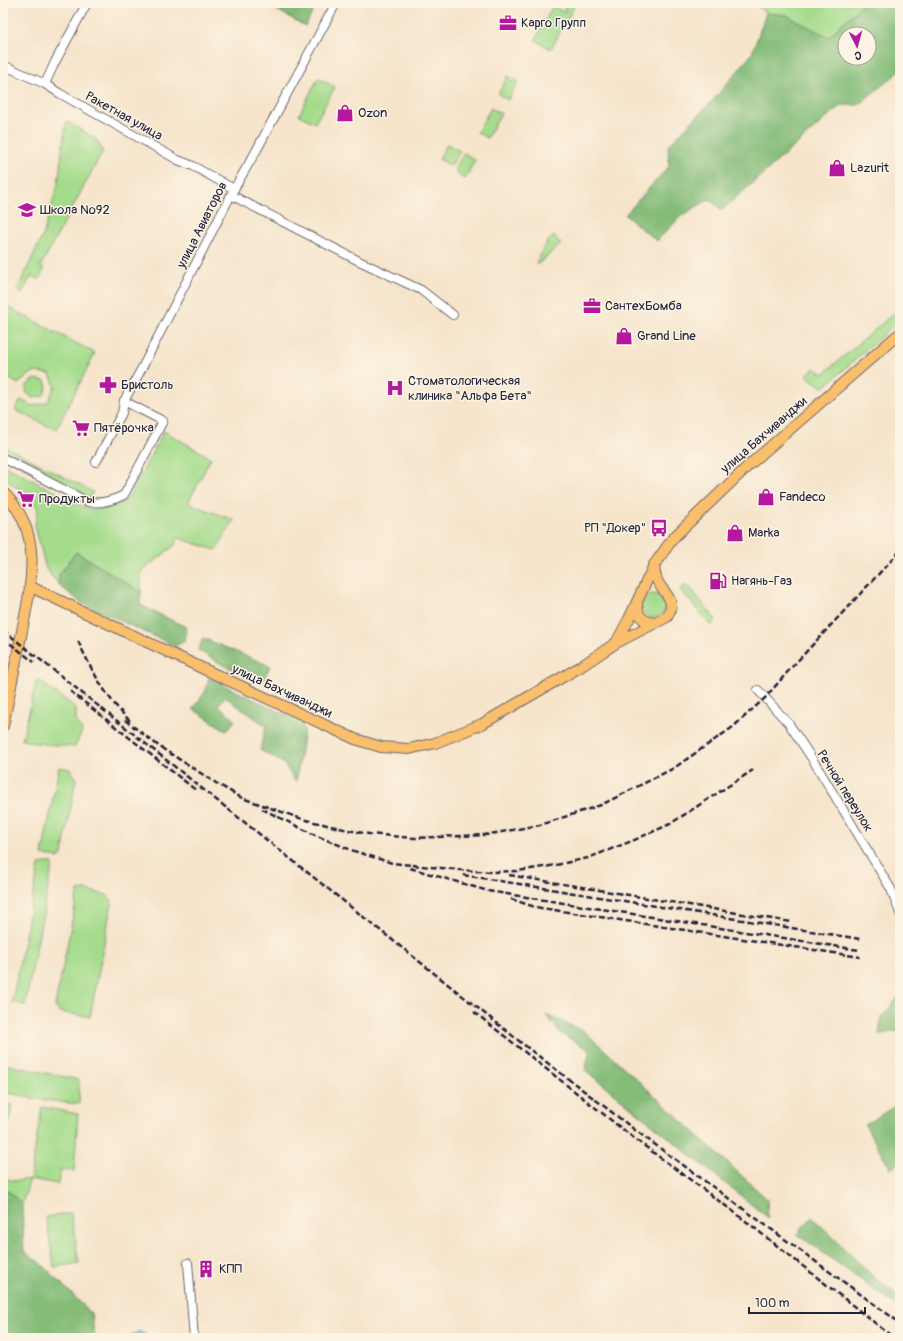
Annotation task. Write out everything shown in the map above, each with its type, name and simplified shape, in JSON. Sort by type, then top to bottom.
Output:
[{"type":"main road","name":"улица Бахчиванджи","points":[[616,644],[654,565],[683,527],[748,466],[900,333]]},
{"type":"main road","points":[[3,492],[19,510],[26,527],[32,556],[31,587],[3,726]]},
{"type":"main road","name":"улица Бахчиванджи","points":[[31,587],[355,739],[381,747],[409,749],[435,743],[482,724],[616,644],[667,617],[670,612],[670,600],[655,575],[654,565]]},
{"type":"main road","points":[[643,590],[654,586],[661,587]]},
{"type":"main road","points":[[637,602],[639,615],[648,622],[654,623]]},
{"type":"street","points":[[45,84],[55,62],[87,3]]},
{"type":"street","name":"улица Авиаторов","points":[[96,462],[122,413],[124,401],[142,369],[232,192],[255,153],[336,3]]},
{"type":"street","name":"Ракетная улица","points":[[3,65],[45,84],[178,160],[193,166],[232,192],[359,260],[421,290],[453,314]]},
{"type":"street","points":[[3,458],[88,502],[97,504],[114,500],[124,495],[163,421],[124,401]]},
{"type":"street","name":"Речной переулок","points":[[758,690],[788,724],[812,760],[891,889],[900,913]]},
{"type":"street","points":[[188,1263],[194,1338]]},
{"type":"green space","points":[[269,3],[318,3],[305,26],[268,5]]},
{"type":"green space","points":[[567,3],[576,3],[551,49],[535,40],[553,6],[565,13],[567,11],[564,9]]},
{"type":"green space","points":[[753,3],[864,3],[840,26],[837,26],[837,29],[828,38],[786,15],[766,13]]},
{"type":"green space","points":[[864,3],[900,3],[900,71],[858,105],[841,105],[722,210],[709,199],[680,217],[657,241],[625,215],[669,166],[668,146],[714,99],[752,54],[766,13],[786,15],[828,37],[837,28],[837,66],[877,66],[877,26],[840,26]]},
{"type":"green space","points":[[508,76],[518,82],[508,100],[498,94]]},
{"type":"green space","points":[[318,78],[335,87],[315,123],[299,115]]},
{"type":"green space","points":[[491,108],[501,114],[487,138],[477,132]]},
{"type":"green space","points":[[66,121],[96,139],[103,151],[40,267],[44,269],[39,280],[31,276],[22,294],[17,290],[43,235],[58,184]]},
{"type":"green space","points":[[447,144],[460,151],[451,166],[439,159]]},
{"type":"green space","points":[[464,153],[475,160],[465,179],[458,175],[455,168]]},
{"type":"green space","points":[[554,236],[561,244],[538,264],[536,263],[548,241]]},
{"type":"green space","points":[[9,307],[95,353],[56,430],[15,410],[21,400],[32,406],[48,402],[55,386],[50,374],[33,372],[18,384],[3,375],[3,319]]},
{"type":"green space","points":[[900,308],[900,320],[823,388],[806,375],[815,368],[823,374]]},
{"type":"green space","points":[[35,379],[45,381],[47,387],[43,396],[33,398],[27,393],[26,386]]},
{"type":"green space","points":[[164,431],[211,458],[188,503],[234,520],[216,550],[178,538],[175,545],[141,572],[141,592],[76,552],[59,575],[59,585],[46,569],[35,526],[38,509],[28,493],[14,486],[3,477],[3,465],[88,509],[108,509],[127,500]]},
{"type":"green space","points":[[3,445],[93,492],[88,501],[3,456]]},
{"type":"green space","points":[[76,552],[141,592],[140,605],[186,627],[185,641],[175,646],[80,602],[59,585],[59,575]]},
{"type":"green space","points":[[687,584],[716,620],[711,626],[680,589]]},
{"type":"green space","points":[[653,594],[662,597],[665,606],[662,615],[653,618],[644,615],[641,606],[644,597]]},
{"type":"green space","points":[[203,638],[270,666],[262,683],[221,664],[198,650]]},
{"type":"green space","points":[[209,678],[303,723],[304,731],[296,782],[283,763],[260,750],[266,726],[225,697],[218,705],[235,720],[227,731],[193,709],[205,692]]},
{"type":"green space","points":[[37,679],[76,708],[76,720],[82,731],[75,747],[22,740]]},
{"type":"green space","points":[[59,767],[70,769],[76,778],[62,855],[58,858],[42,855]]},
{"type":"green space","points":[[53,863],[25,1005],[12,1002],[39,865]]},
{"type":"green space","points":[[85,890],[107,895],[112,902],[90,1017],[59,1012],[55,1006],[78,891]]},
{"type":"green space","points":[[900,995],[900,1030],[879,1035],[881,1018]]},
{"type":"green space","points":[[546,1015],[584,1031],[767,1199],[768,1218],[585,1070],[590,1050],[561,1034]]},
{"type":"green space","points":[[3,1064],[79,1080],[79,1104],[43,1100],[3,1092]]},
{"type":"green space","points":[[3,1103],[12,1105],[3,1150]]},
{"type":"green space","points":[[898,1104],[900,1107],[900,1161],[891,1169],[865,1125]]},
{"type":"green space","points":[[42,1107],[78,1114],[74,1171],[60,1170],[58,1184],[30,1179]]},
{"type":"green space","points":[[3,1178],[16,1181],[30,1179],[22,1204],[3,1187]]},
{"type":"green space","points":[[3,1187],[22,1204],[24,1251],[44,1266],[91,1313],[95,1338],[3,1338]]},
{"type":"green space","points":[[71,1213],[79,1263],[54,1267],[46,1217]]},
{"type":"green space","points":[[812,1217],[875,1278],[900,1297],[900,1308],[797,1234]]},
{"type":"water","points":[[140,1331],[152,1338],[124,1338]]},
{"type":"railway","points":[[125,720],[160,747],[242,798],[302,819],[369,834],[414,838],[485,835],[540,825],[601,805],[674,768],[733,727],[765,698],[900,551]]},
{"type":"railway","points":[[3,630],[528,1048],[639,1133],[900,1323]]},
{"type":"railway","points":[[3,638],[34,662]]},
{"type":"railway","points":[[78,641],[100,684],[122,713],[131,722]]},
{"type":"railway","points":[[70,691],[197,791]]},
{"type":"railway","points":[[262,809],[317,836],[354,851],[392,863],[491,872],[518,871],[588,858],[632,841],[670,824],[753,770]]},
{"type":"railway","points":[[410,868],[488,891],[859,950]]},
{"type":"railway","points":[[463,875],[860,939]]},
{"type":"railway","points":[[509,875],[791,922]]},
{"type":"railway","points":[[511,899],[535,907],[860,957]]},
{"type":"railway","points":[[474,1012],[635,1139],[738,1215],[894,1338]]},
{"type":"place","name":"Карго Групп","points":[[508,23]]},
{"type":"place","name":"Ozon","points":[[345,113]]},
{"type":"place","name":"Lazurit","points":[[837,168]]},
{"type":"place","name":"Школа №92","points":[[27,210]]},
{"type":"place","name":"СантехБомба","points":[[592,306]]},
{"type":"place","name":"Grand Line","points":[[624,336]]},
{"type":"place","name":"Бристоль","points":[[108,385]]},
{"type":"place","name":"Стоматологическая клиника \"Альфа Бета\"","points":[[395,388]]},
{"type":"place","name":"Пятёрочка","points":[[81,428]]},
{"type":"place","name":"Fandeco","points":[[766,497]]},
{"type":"place","name":"Продукты","points":[[26,499]]},
{"type":"place","name":"РП \"Докер\"","points":[[659,528]]},
{"type":"place","name":"Marka","points":[[735,533]]},
{"type":"place","name":"Нагянь-Газ","points":[[718,581]]},
{"type":"place","name":"КПП","points":[[206,1269]]}]
